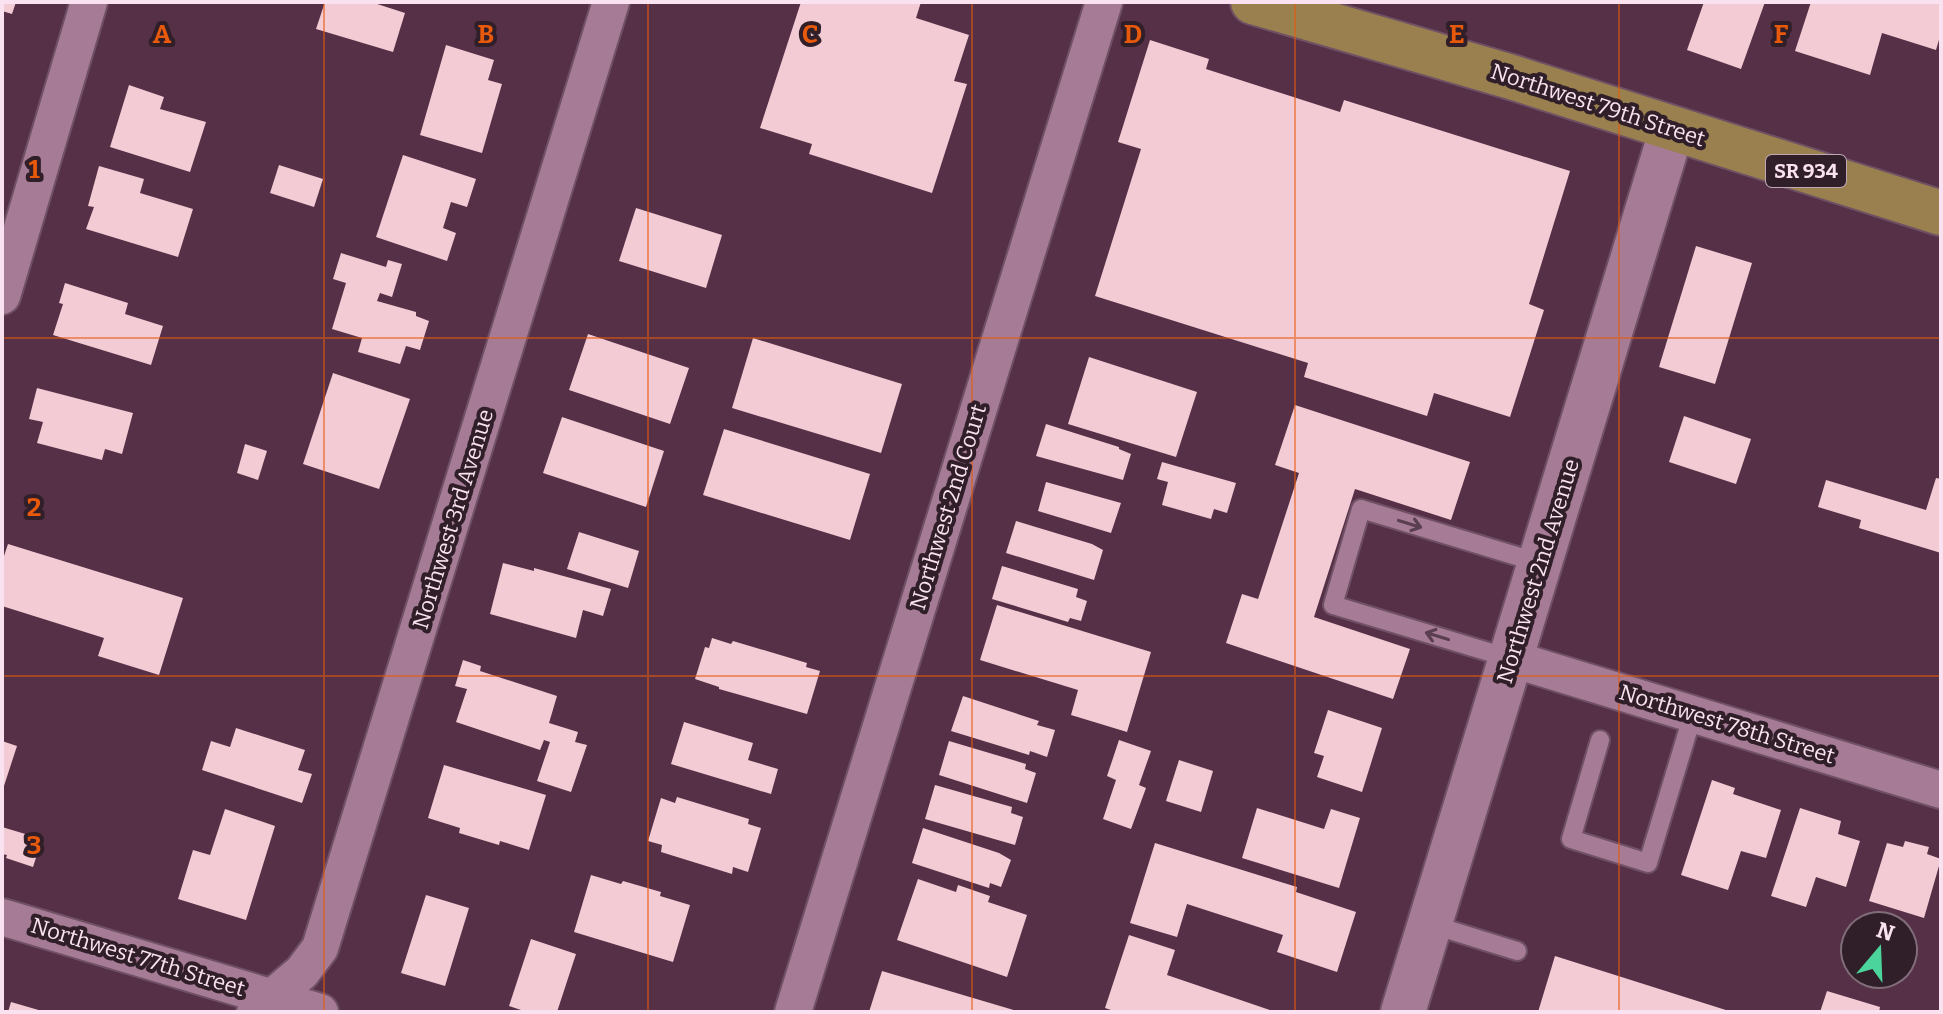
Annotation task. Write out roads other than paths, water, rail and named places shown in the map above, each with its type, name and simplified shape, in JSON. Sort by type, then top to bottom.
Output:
[{"type":"main road","name":"Northwest 79th Street","points":[[1262,3],[1508,76],[1941,213]]},
{"type":"street","points":[[2,296],[10,241],[89,2]]},
{"type":"street","name":"Northwest 3rd Avenue","points":[[264,1004],[302,972],[320,948],[611,2]]},
{"type":"street","name":"Northwest 2nd Court","points":[[793,1012],[1104,2]]},
{"type":"street","name":"Northwest 2nd Avenue","points":[[1403,1012],[1672,129]]},
{"type":"street","name":"Northwest 78th Street","points":[[1512,659],[1941,790]]},
{"type":"street","name":"Northwest 77th Street","points":[[2,917],[264,1004],[320,1012]]},
{"type":"lane","points":[[1512,659],[1333,605],[1341,577],[1361,509],[1540,563]]},
{"type":"lane","points":[[1600,740],[1571,839],[1648,863],[1693,714]]},
{"type":"lane","points":[[1430,924],[1517,951]]}]
